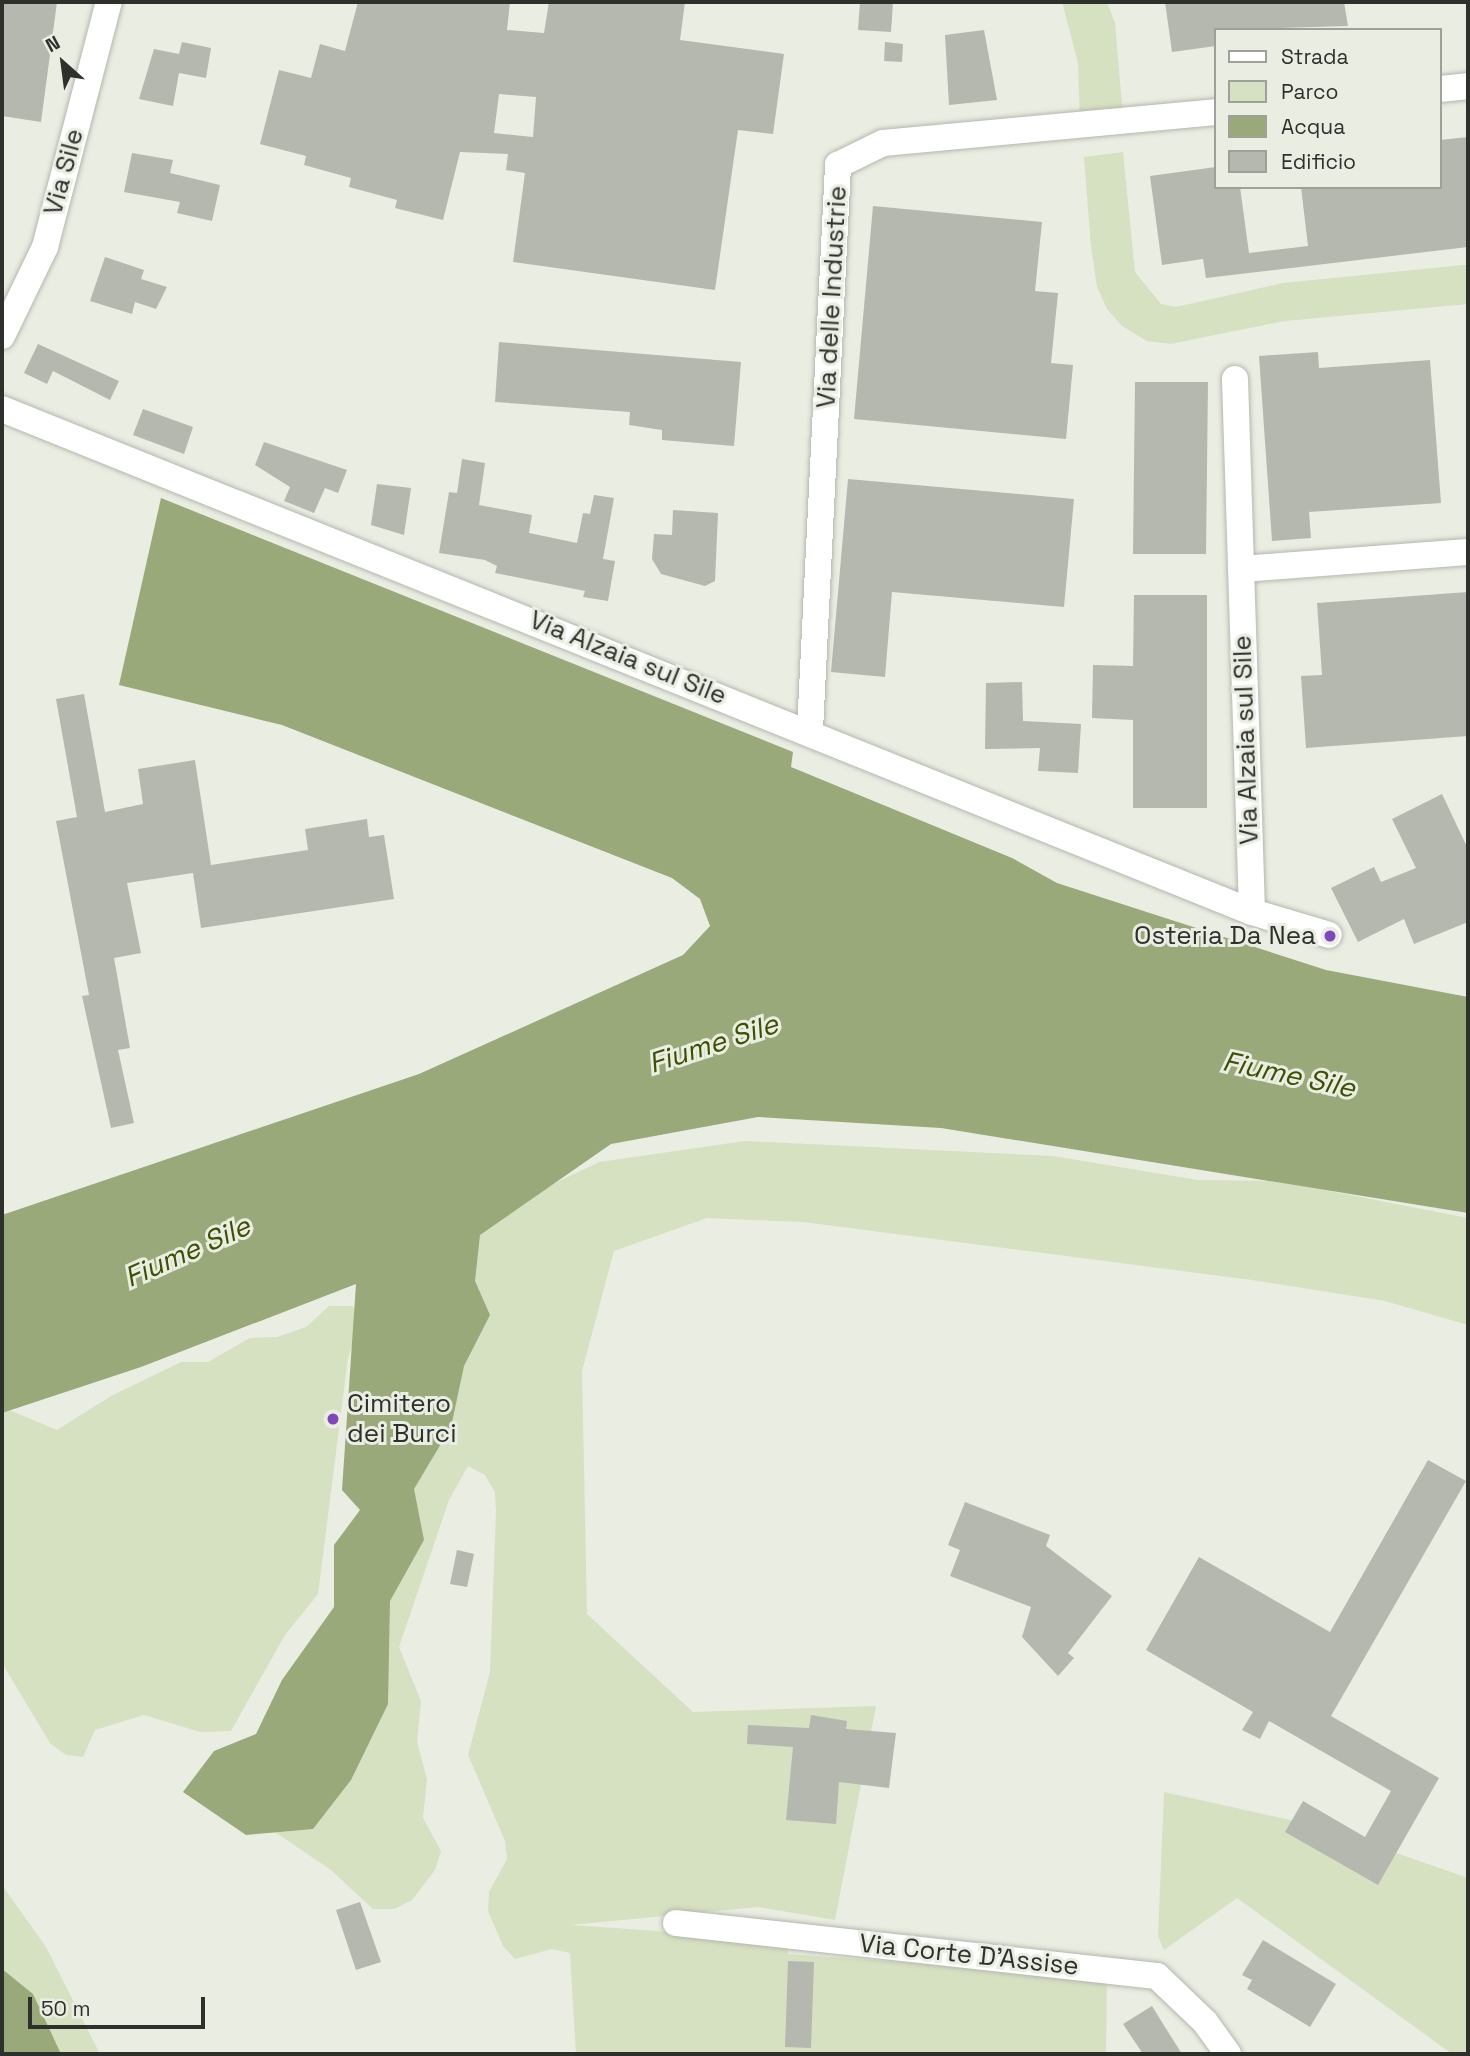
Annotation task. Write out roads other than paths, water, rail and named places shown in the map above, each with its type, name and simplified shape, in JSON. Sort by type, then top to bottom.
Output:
[{"type":"street","name":"Via Sile","points":[[2,336],[45,247],[109,2]]},
{"type":"street","points":[[1442,89],[1468,86]]},
{"type":"street","name":"Via delle Industrie","points":[[810,730],[838,165],[883,143],[1214,112]]},
{"type":"street","name":"Via Alzaia sul Sile","points":[[1235,379],[1252,912]]},
{"type":"street","name":"Via Alzaia sul Sile","points":[[2,409],[810,730],[1252,912],[1329,935]]},
{"type":"street","points":[[1241,569],[1468,552]]},
{"type":"street","name":"Via Corte D'Assise","points":[[676,1923],[1157,1976],[1205,2022],[1228,2054]]},
{"type":"water","name":"Fiume Sile","points":[[161,498],[793,752],[791,767],[1012,858],[1057,883],[1326,970],[1468,997],[1468,1213],[941,1128],[758,1117],[611,1144],[480,1235],[475,1281],[490,1315],[464,1366],[451,1427],[414,1489],[424,1540],[390,1601],[388,1704],[351,1780],[313,1829],[246,1835],[183,1792],[214,1751],[256,1734],[282,1680],[334,1607],[334,1545],[360,1510],[342,1490],[356,1284],[141,1367],[2,1413],[2,1215],[419,1074],[683,955],[710,926],[700,899],[672,878],[282,725],[119,685]]},
{"type":"water","points":[[2,1969],[33,1994],[61,2054],[2,2054]]},
{"type":"place","name":"Osteria Da Nea","points":[[1330,936]]},
{"type":"place","name":"Cimitero dei Burci","points":[[333,1419]]}]
